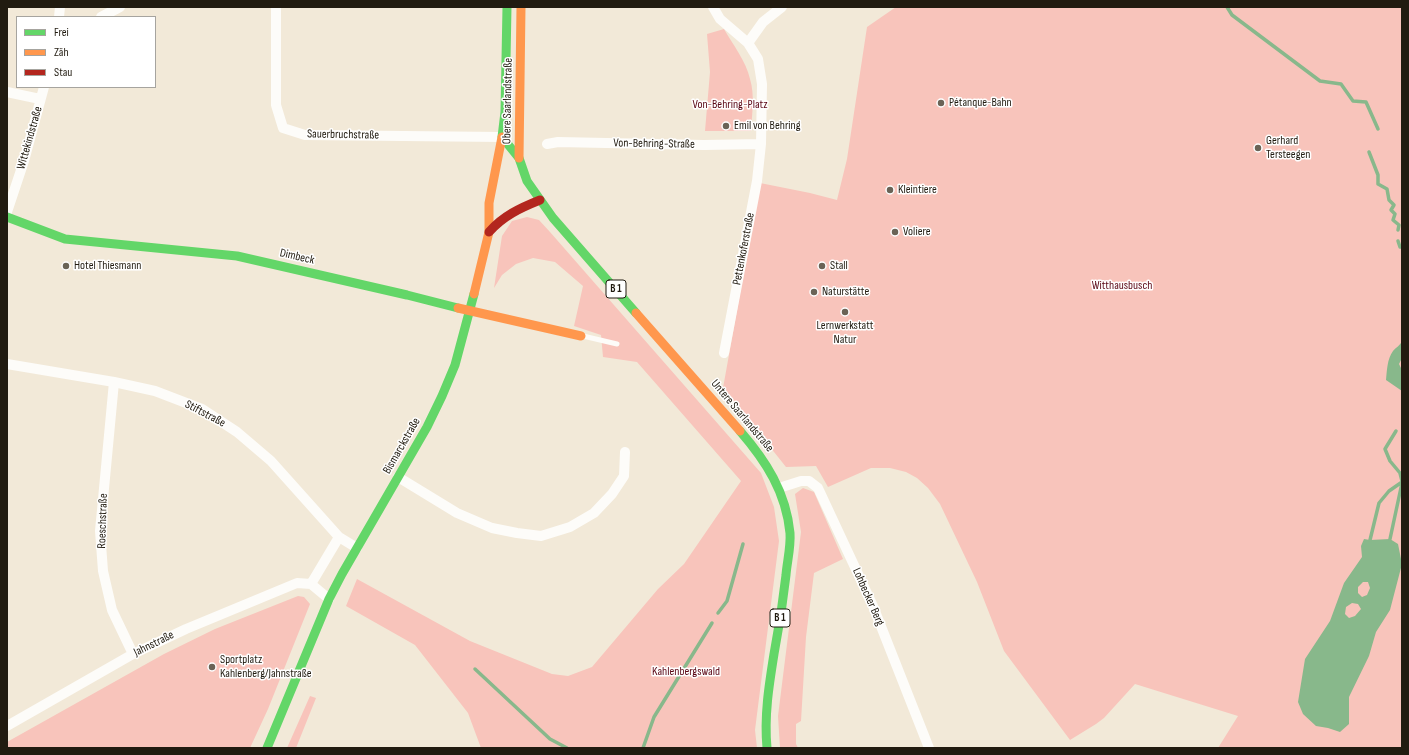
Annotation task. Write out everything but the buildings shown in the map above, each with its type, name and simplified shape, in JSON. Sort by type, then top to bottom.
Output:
[{"type":"main road","name":"Obere Saarlandstraße","points":[[507,7],[505,112],[502,137],[519,158]]},
{"type":"main road","name":"Obere Saarlandstraße","points":[[519,158],[522,7]]},
{"type":"main road","name":"Bismarckstraße","points":[[267,748],[329,599],[427,427],[455,364],[470,311],[489,232],[489,203],[502,137]]},
{"type":"main road","name":"Untere Saarlandstraße","points":[[519,158],[527,181],[552,218],[757,450],[770,468],[779,488],[785,508],[790,535],[784,596],[766,701],[767,748]]},
{"type":"main road","points":[[489,232],[498,221],[517,209],[540,200]]},
{"type":"main road","name":"Dimbeck","points":[[7,217],[65,239],[237,256],[581,336]]},
{"type":"street","points":[[103,16],[120,7]]},
{"type":"street","name":"Sauerbruchstraße","points":[[276,7],[276,105],[283,128],[305,135],[502,137]]},
{"type":"street","points":[[713,7],[720,19],[748,43],[758,59],[762,84],[761,144]]},
{"type":"street","points":[[748,43],[763,22],[782,7]]},
{"type":"street","name":"Wittekindstraße","points":[[7,212],[24,161],[44,88]]},
{"type":"street","points":[[7,92],[40,99]]},
{"type":"street","name":"Von-Behring-Straße","points":[[547,144],[558,142],[704,145],[761,144]]},
{"type":"street","name":"Pettenkoferstraße","points":[[724,353],[758,181],[761,144]]},
{"type":"street","name":"Stiftstraße","points":[[7,364],[114,382],[155,391],[202,409],[238,432],[272,461],[339,536],[357,548]]},
{"type":"street","name":"Roeschstraße","points":[[114,382],[100,532],[102,563],[112,610],[133,654]]},
{"type":"street","points":[[398,477],[457,513],[492,528],[541,536],[570,527],[594,513],[612,494],[624,476],[625,452]]},
{"type":"street","name":"Lohbecker Berg","points":[[779,488],[801,481],[809,481],[818,488],[873,606],[929,748]]},
{"type":"street","points":[[329,599],[311,584],[339,536]]},
{"type":"street","name":"Jahnstraße","points":[[7,726],[133,654],[186,629],[297,583],[311,584]]},
{"type":"lane","points":[[581,336],[617,344]]},
{"type":"green space","name":"Witthausbusch","points":[[896,7],[1402,7],[1402,748],[1218,748],[1238,716],[1135,684],[1104,718],[1070,740],[1004,651],[977,582],[940,504],[928,488],[917,478],[906,472],[890,468],[871,468],[828,487],[816,466],[786,467],[723,388],[760,183],[837,200],[847,159],[867,27]]},
{"type":"green space","name":"Von-Behring-Platz","points":[[724,29],[742,59],[752,85],[753,98],[751,131],[705,131],[710,72],[707,34]]},
{"type":"green space","name":"Kahlenbergswald","points":[[527,217],[539,220],[550,232],[761,473],[774,507],[779,541],[755,730],[757,748],[481,748],[468,713],[415,645],[346,606],[357,579],[470,641],[552,674],[568,676],[592,667],[658,589],[684,564],[741,481],[637,362],[603,357],[601,335],[574,326],[583,286],[555,262],[533,258],[516,264],[502,275],[494,288],[502,236],[512,221]]},
{"type":"green space","points":[[803,488],[814,492],[843,559],[814,573],[806,637],[801,721],[796,724],[796,744],[798,748],[780,748],[778,716],[801,532],[795,494]]},
{"type":"green space","name":"Sportplatz Kahlenberg/Jahnstraße","points":[[298,596],[304,597],[310,604],[268,709],[250,748],[7,748],[7,742],[164,654],[215,629]]},
{"type":"green space","points":[[310,696],[316,698],[296,748],[287,748]]},
{"type":"shaded area","points":[[1402,341],[1402,358],[1399,364],[1402,370],[1402,391],[1386,380],[1390,358],[1393,351]]},
{"type":"shaded area","points":[[1364,539],[1390,539],[1398,544],[1402,564],[1390,610],[1376,632],[1369,656],[1349,697],[1349,724],[1340,732],[1316,726],[1303,714],[1298,702],[1305,659],[1330,621],[1344,583],[1362,557],[1361,546]],"holes":[[[1363,582],[1368,582],[1370,588],[1367,595],[1362,597],[1358,593],[1358,587]],[[1352,603],[1358,604],[1361,609],[1355,616],[1349,618],[1345,614],[1346,607]]]},
{"type":"waterway","points":[[1227,7],[1232,15],[1320,81],[1341,84],[1353,101],[1366,102],[1378,129]]},
{"type":"waterway","points":[[1369,152],[1378,175],[1378,184],[1387,189],[1389,200],[1394,205],[1391,210],[1395,214],[1393,220],[1399,225],[1398,230]]},
{"type":"waterway","points":[[1398,241],[1400,247],[1402,247]]},
{"type":"waterway","points":[[1396,431],[1385,449],[1390,461],[1400,473],[1402,481]]},
{"type":"waterway","points":[[1370,540],[1379,503],[1389,491],[1402,482]]},
{"type":"waterway","points":[[1390,539],[1402,483]]},
{"type":"waterway","points":[[718,613],[727,601],[743,544]]},
{"type":"waterway","points":[[643,748],[654,717],[712,623]]},
{"type":"waterway","points":[[475,669],[550,739],[567,748]]},
{"type":"traffic: fast","points":[[507,7],[505,112],[502,137],[519,158],[527,181],[553,218],[636,313]]},
{"type":"traffic: fast","points":[[7,217],[65,239],[237,256],[458,308]]},
{"type":"traffic: fast","points":[[267,748],[329,599],[427,427],[442,396],[455,365],[474,294]]},
{"type":"traffic: fast","points":[[740,431],[758,454],[773,478],[784,504],[790,533],[784,595],[772,666],[768,701],[766,724],[767,748]]},
{"type":"traffic: slow","points":[[519,158],[521,7]]},
{"type":"traffic: slow","points":[[474,294],[489,232],[489,203],[502,137]]},
{"type":"traffic: slow","points":[[458,308],[581,336]]},
{"type":"traffic: slow","points":[[636,313],[740,431]]},
{"type":"traffic: jam","points":[[489,232],[500,221],[512,213],[540,200]]},
{"type":"place","name":"Pétanque-Bahn","points":[[941,103]]},
{"type":"place","name":"Emil von Behring","points":[[726,126]]},
{"type":"place","name":"Gerhard Tersteegen","points":[[1258,148]]},
{"type":"place","name":"Kleintiere","points":[[890,190]]},
{"type":"place","name":"Voliere","points":[[895,232]]},
{"type":"place","name":"Hotel Thiesmann","points":[[66,266]]},
{"type":"place","name":"Stall","points":[[822,266]]},
{"type":"place","name":"Naturstätte","points":[[814,292]]},
{"type":"place","name":"Lernwerkstatt Natur","points":[[845,312]]},
{"type":"place","name":"Sportplatz Kahlenberg/Jahnstraße","points":[[212,667]]}]
